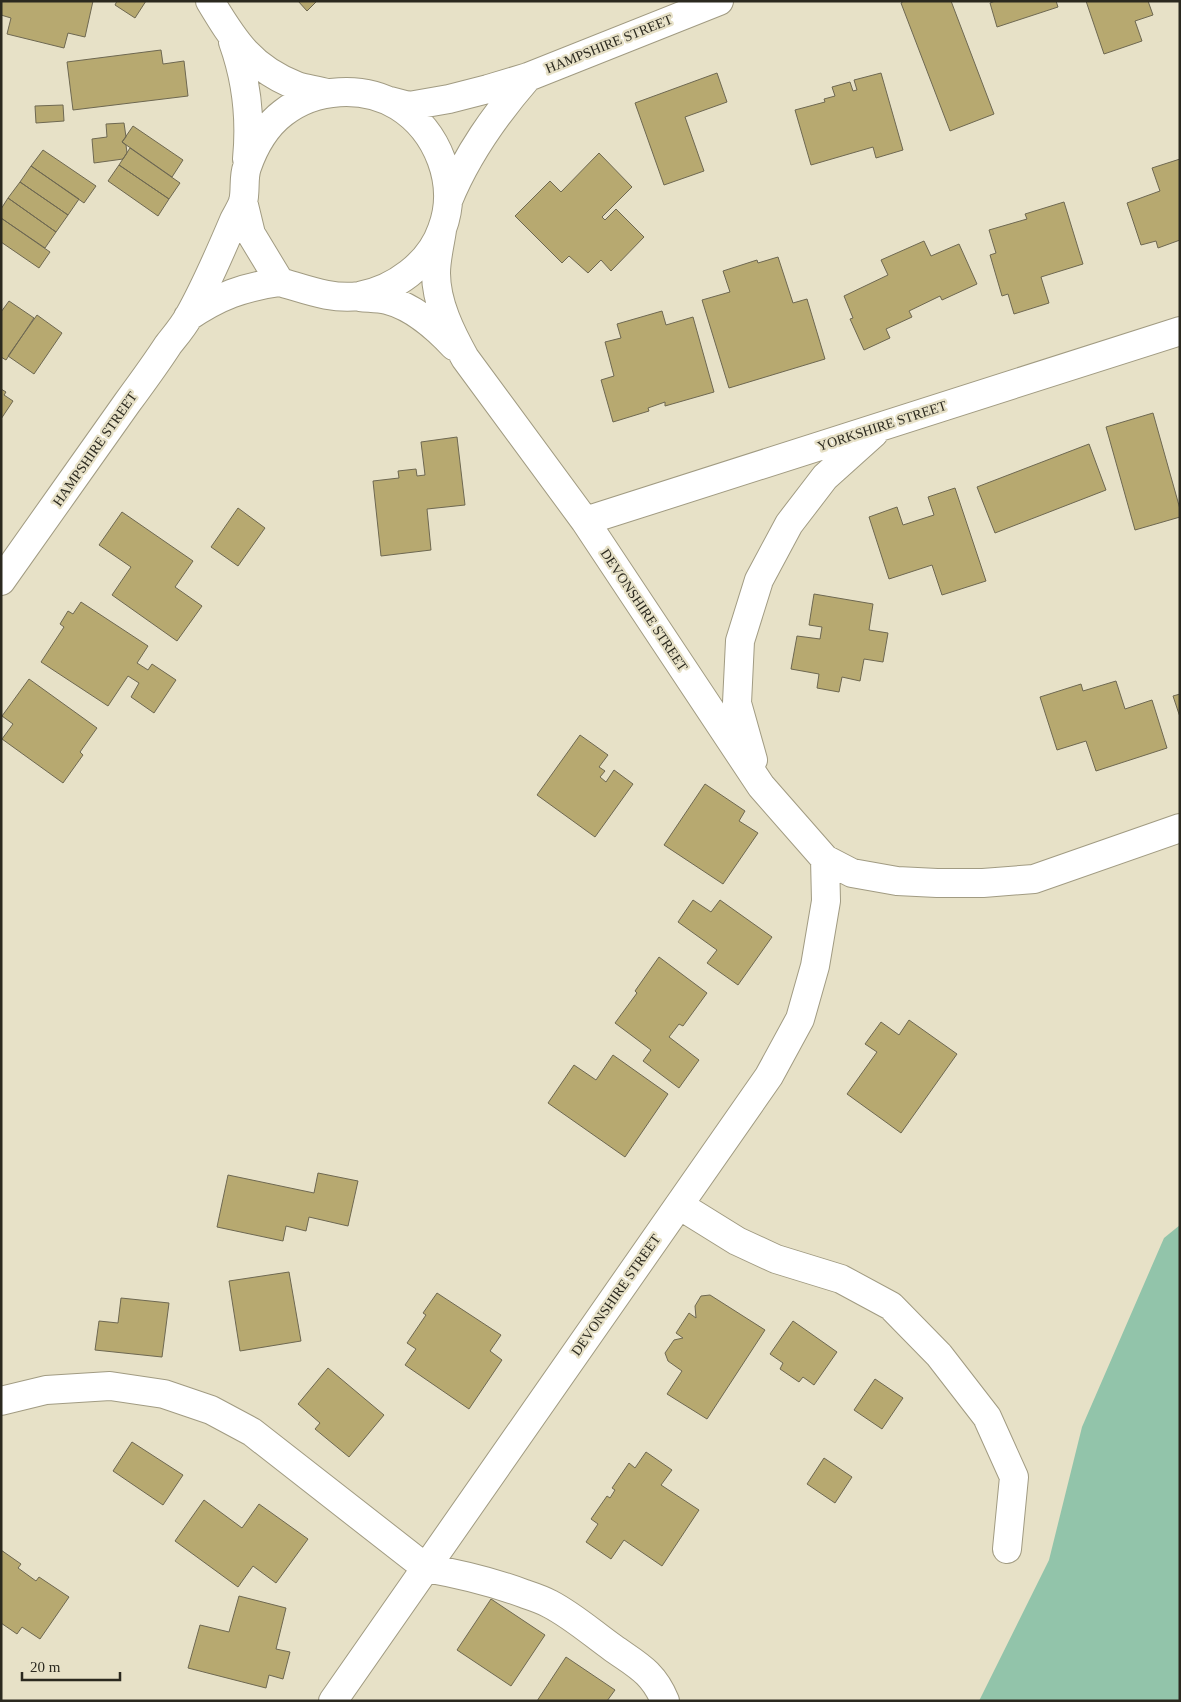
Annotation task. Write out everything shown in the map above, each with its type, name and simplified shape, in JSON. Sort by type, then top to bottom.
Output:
[{"type":"street","points":[[210,1],[230,34],[248,56],[271,74],[298,86],[327,92],[351,92],[374,96],[397,106],[416,120],[434,143],[446,171],[448,201],[442,230],[427,256],[406,277],[382,290],[357,296],[331,296],[280,282],[251,234],[243,201],[250,134],[248,100],[241,66],[230,34]]},
{"type":"street","name":"HAMPSHIRE STREET","points":[[374,96],[409,106],[472,93],[528,76],[719,1]]},
{"type":"street","name":"HAMPSHIRE STREET","points":[[448,201],[458,177],[478,142],[501,108],[528,76]]},
{"type":"street","points":[[246,168],[260,138],[283,114],[304,101],[327,92]]},
{"type":"street","name":"HAMPSHIRE STREET","points":[[1,581],[188,317],[243,201]]},
{"type":"street","name":"DEVONSHIRE STREET","points":[[442,230],[436,274],[441,304],[450,332],[465,358],[585,521],[761,786],[825,859],[852,873],[897,881],[983,883],[1034,879],[1180,828]]},
{"type":"street","name":"HAMPSHIRE STREET","points":[[188,317],[209,303],[231,292],[255,285],[280,282]]},
{"type":"street","name":"DEVONSHIRE STREET","points":[[357,296],[389,301],[418,314],[442,334],[465,358]]},
{"type":"street","name":"YORKSHIRE STREET","points":[[585,521],[1180,331]]},
{"type":"street","points":[[761,786],[737,703],[740,641],[759,580],[789,524],[825,477],[883,426]]},
{"type":"street","name":"DEVONSHIRE STREET","points":[[333,1701],[769,1076],[800,1019],[816,966],[826,901],[825,859]]},
{"type":"street","points":[[679,1205],[737,1241],[776,1259],[841,1279],[891,1306],[939,1355],[987,1416],[1014,1477],[1007,1549]]},
{"type":"street","points":[[1,1401],[46,1390],[110,1386],[164,1394],[211,1410],[252,1432],[426,1568],[458,1574],[508,1588],[548,1603],[576,1619],[639,1665],[658,1685],[665,1701]]},
{"type":"green space","points":[[1180,1225],[1180,1701],[979,1701],[1049,1560],[1082,1427],[1164,1238]]},
{"type":"building","points":[[1,1],[93,1],[85,37],[68,33],[64,48],[7,34],[11,18],[1,15]]},
{"type":"building","points":[[117,1],[146,1],[135,18],[115,5]]},
{"type":"building","points":[[298,1],[317,1],[307,11]]},
{"type":"building","points":[[904,1],[951,1],[994,114],[950,131],[901,3]]},
{"type":"building","points":[[995,1],[1056,1],[1058,7],[997,27],[990,3]]},
{"type":"building","points":[[1086,1],[1148,1],[1153,15],[1135,21],[1142,41],[1104,54]]},
{"type":"building","points":[[161,50],[163,64],[184,61],[188,96],[73,110],[67,62]]},
{"type":"building","points":[[717,73],[727,102],[685,117],[704,171],[664,185],[635,103]]},
{"type":"building","points":[[881,73],[903,150],[876,158],[873,147],[811,165],[795,110],[825,102],[824,99],[835,96],[832,87],[850,82],[853,91],[857,90],[854,80]]},
{"type":"building","points":[[63,105],[64,121],[36,123],[35,106]]},
{"type":"building","points":[[124,123],[126,137],[122,142],[126,145],[127,153],[123,159],[94,163],[92,139],[107,137],[106,124]]},
{"type":"building","points":[[133,126],[183,160],[172,177],[122,142]]},
{"type":"building","points":[[130,148],[180,183],[169,199],[119,165]]},
{"type":"building","points":[[43,150],[96,186],[84,203],[31,166]]},
{"type":"building","points":[[599,153],[632,187],[602,217],[605,220],[616,209],[644,237],[611,271],[601,260],[588,273],[569,256],[562,263],[515,216],[550,181],[561,192]]},
{"type":"building","points":[[1180,159],[1180,240],[1158,248],[1156,241],[1141,245],[1127,203],[1160,191],[1152,168]]},
{"type":"building","points":[[119,165],[169,199],[158,216],[108,181]]},
{"type":"building","points":[[31,166],[79,199],[68,215],[20,182]]},
{"type":"building","points":[[20,182],[68,215],[56,232],[8,198]]},
{"type":"building","points":[[8,198],[56,232],[45,248],[1,218],[1,209]]},
{"type":"building","points":[[1064,202],[1083,264],[1041,277],[1049,303],[1014,314],[1008,294],[1002,296],[990,255],[996,253],[989,230],[1027,219],[1025,214]]},
{"type":"building","points":[[1,218],[50,252],[39,268],[1,242]]},
{"type":"building","points":[[924,241],[931,256],[959,244],[977,284],[942,300],[940,296],[909,311],[912,317],[886,329],[890,338],[864,350],[850,319],[853,318],[844,296],[888,275],[881,260]]},
{"type":"building","points":[[778,257],[793,303],[807,299],[825,359],[729,388],[702,300],[730,292],[723,271],[757,260],[758,263]]},
{"type":"building","points":[[9,301],[34,318],[6,360],[1,357],[1,312]]},
{"type":"building","points":[[662,311],[666,325],[693,317],[714,392],[665,406],[665,402],[648,408],[649,411],[613,422],[601,380],[614,376],[605,342],[621,338],[617,324]]},
{"type":"building","points":[[37,315],[62,333],[34,374],[8,356]]},
{"type":"building","points":[[1,389],[6,392],[4,395],[13,401],[1,419]]},
{"type":"building","points":[[1153,413],[1180,509],[1180,517],[1135,530],[1106,427]]},
{"type":"building","points":[[457,437],[465,505],[427,509],[431,550],[381,556],[373,481],[399,478],[398,471],[416,469],[417,476],[425,475],[421,442]]},
{"type":"building","points":[[1089,444],[1106,490],[995,533],[977,487]]},
{"type":"building","points":[[955,488],[986,581],[942,595],[932,565],[889,579],[869,517],[897,507],[903,525],[934,515],[928,497]]},
{"type":"building","points":[[238,508],[265,528],[238,566],[211,547]]},
{"type":"building","points":[[122,512],[193,561],[175,587],[202,606],[177,641],[112,595],[131,567],[99,545]]},
{"type":"building","points":[[814,594],[873,604],[869,630],[888,633],[883,662],[864,659],[860,681],[842,677],[839,692],[817,688],[819,674],[791,669],[797,636],[820,639],[822,627],[809,625]]},
{"type":"building","points":[[81,602],[148,646],[137,663],[148,670],[152,664],[176,680],[154,713],[131,697],[139,683],[128,676],[108,706],[41,662],[64,627],[60,624],[68,611],[73,614]]},
{"type":"building","points":[[29,679],[97,728],[80,752],[83,755],[63,783],[2,739],[13,724],[2,716]]},
{"type":"building","points":[[1116,681],[1125,709],[1152,700],[1167,748],[1096,771],[1086,741],[1057,750],[1040,697],[1081,684],[1083,691]]},
{"type":"building","points":[[1180,694],[1180,717],[1173,696]]},
{"type":"building","points":[[580,735],[608,755],[599,767],[605,771],[600,777],[606,782],[614,770],[633,784],[595,837],[537,795]]},
{"type":"building","points":[[705,784],[745,811],[739,821],[758,833],[723,884],[664,845]]},
{"type":"building","points":[[693,900],[711,912],[720,900],[772,937],[738,985],[707,963],[717,950],[678,922]]},
{"type":"building","points":[[659,957],[707,993],[683,1026],[679,1024],[669,1037],[699,1060],[679,1088],[643,1061],[651,1050],[615,1023],[637,993],[635,991]]},
{"type":"building","points":[[909,1020],[957,1054],[901,1133],[847,1094],[877,1052],[865,1044],[881,1022],[899,1035]]},
{"type":"building","points":[[613,1055],[668,1094],[625,1157],[548,1103],[574,1065],[596,1080]]},
{"type":"building","points":[[318,1173],[358,1181],[348,1226],[309,1217],[306,1231],[286,1226],[283,1241],[217,1227],[228,1175],[314,1193]]},
{"type":"building","points":[[289,1272],[301,1341],[240,1351],[229,1281]]},
{"type":"building","points":[[437,1293],[501,1335],[490,1351],[502,1360],[469,1409],[405,1365],[416,1349],[407,1343],[426,1315],[423,1313]]},
{"type":"building","points":[[710,1295],[765,1330],[707,1419],[667,1394],[682,1371],[668,1361],[665,1353],[674,1340],[683,1338],[676,1333],[689,1313],[696,1318],[695,1306],[701,1296]]},
{"type":"building","points":[[121,1298],[169,1303],[162,1357],[95,1350],[99,1321],[118,1323]]},
{"type":"building","points":[[793,1321],[837,1352],[814,1385],[803,1377],[799,1382],[780,1369],[783,1363],[770,1354]]},
{"type":"building","points":[[328,1368],[384,1415],[349,1457],[315,1429],[320,1423],[298,1404]]},
{"type":"building","points":[[875,1379],[903,1398],[882,1429],[854,1410]]},
{"type":"building","points":[[132,1442],[183,1475],[163,1505],[113,1471]]},
{"type":"building","points":[[646,1452],[672,1470],[661,1485],[699,1510],[662,1566],[624,1540],[611,1559],[586,1542],[598,1524],[591,1519],[607,1496],[610,1498],[615,1490],[612,1488],[629,1463],[635,1468]]},
{"type":"building","points":[[824,1458],[852,1477],[835,1503],[807,1484]]},
{"type":"building","points":[[204,1500],[242,1528],[259,1504],[308,1539],[276,1583],[253,1566],[238,1587],[175,1541]]},
{"type":"building","points":[[1,1550],[21,1564],[18,1568],[36,1581],[39,1577],[69,1597],[40,1639],[22,1627],[17,1634],[1,1623]]},
{"type":"building","points":[[239,1596],[286,1608],[276,1649],[290,1652],[283,1679],[269,1675],[266,1688],[188,1668],[200,1625],[229,1632]]},
{"type":"building","points":[[491,1599],[545,1635],[511,1686],[457,1650]]},
{"type":"building","points":[[566,1657],[615,1690],[607,1701],[537,1701]]}]
